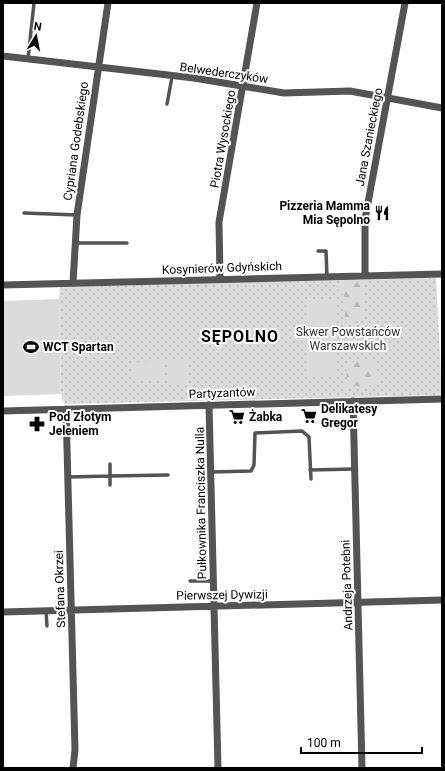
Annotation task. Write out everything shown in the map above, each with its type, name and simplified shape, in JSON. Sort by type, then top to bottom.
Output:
[{"type":"street","name":"Cypriana Godebskiego","points":[[73,283],[77,215],[108,3]]},
{"type":"street","name":"Piotra Wysockiego","points":[[220,279],[219,222],[256,3]]},
{"type":"street","name":"Jana Szanieckiego","points":[[365,276],[365,218],[405,3]]},
{"type":"street","name":"Belwederczyków","points":[[3,56],[243,86],[284,93],[350,91],[442,108]]},
{"type":"street","name":"Kosynierów Gdyńskich","points":[[3,285],[442,274]]},
{"type":"street","name":"Partyzantów","points":[[3,411],[442,398]]},
{"type":"street","name":"Andrzeja Potebni","points":[[353,400],[362,768]]},
{"type":"street","name":"Pułkownika Franciszka Nulla","points":[[210,404],[218,768]]},
{"type":"street","name":"Stefana Okrzei","points":[[66,409],[74,768]]},
{"type":"street","name":"Pierwszej Dywizji","points":[[3,612],[214,606],[358,604],[442,600]]},
{"type":"lane","points":[[28,59],[34,3]]},
{"type":"lane","points":[[167,104],[172,77]]},
{"type":"lane","points":[[24,213],[77,215]]},
{"type":"lane","points":[[75,243],[127,243]]},
{"type":"lane","points":[[318,251],[326,251],[327,277]]},
{"type":"lane","points":[[211,472],[251,471],[254,462],[254,433],[302,431],[309,438],[311,479]]},
{"type":"lane","points":[[110,464],[110,485]]},
{"type":"lane","points":[[310,470],[354,469]]},
{"type":"lane","points":[[68,477],[168,475]]},
{"type":"lane","points":[[190,581],[214,580]]},
{"type":"lane","points":[[46,611],[47,626]]},
{"type":"green space","name":"Skwer Powstańców Warszawskich","points":[[436,278],[442,393],[439,395],[64,404],[61,394],[60,287]]},
{"type":"green space","points":[[346,280],[366,280],[363,293],[363,318],[359,323],[345,322],[344,294],[339,294],[338,289]]},
{"type":"green space","name":"WCT Spartan","points":[[59,299],[61,394],[3,396],[3,301]]},
{"type":"green space","points":[[336,301],[337,376],[306,376],[306,302]]},
{"type":"green space","points":[[167,359],[187,359],[188,385],[168,385]]},
{"type":"green space","points":[[368,360],[374,363],[380,378],[373,384],[367,386],[360,387],[352,385],[351,388],[347,389],[342,386],[347,380],[346,363]]},
{"type":"green space","points":[[165,361],[165,379],[131,380],[131,362]]},
{"type":"place","name":"Pizzeria Mamma Mia Sępolno","points":[[382,213]]},
{"type":"place","name":"WCT Spartan","points":[[31,347]]},
{"type":"place","name":"Delikatesy Gregor","points":[[309,416]]},
{"type":"place","name":"Żabka","points":[[237,417]]},
{"type":"place","name":"Pod Złotym Jeleniem","points":[[37,424]]},
{"type":"district","name":"SĘPOLNO","points":[[240,336]]}]
